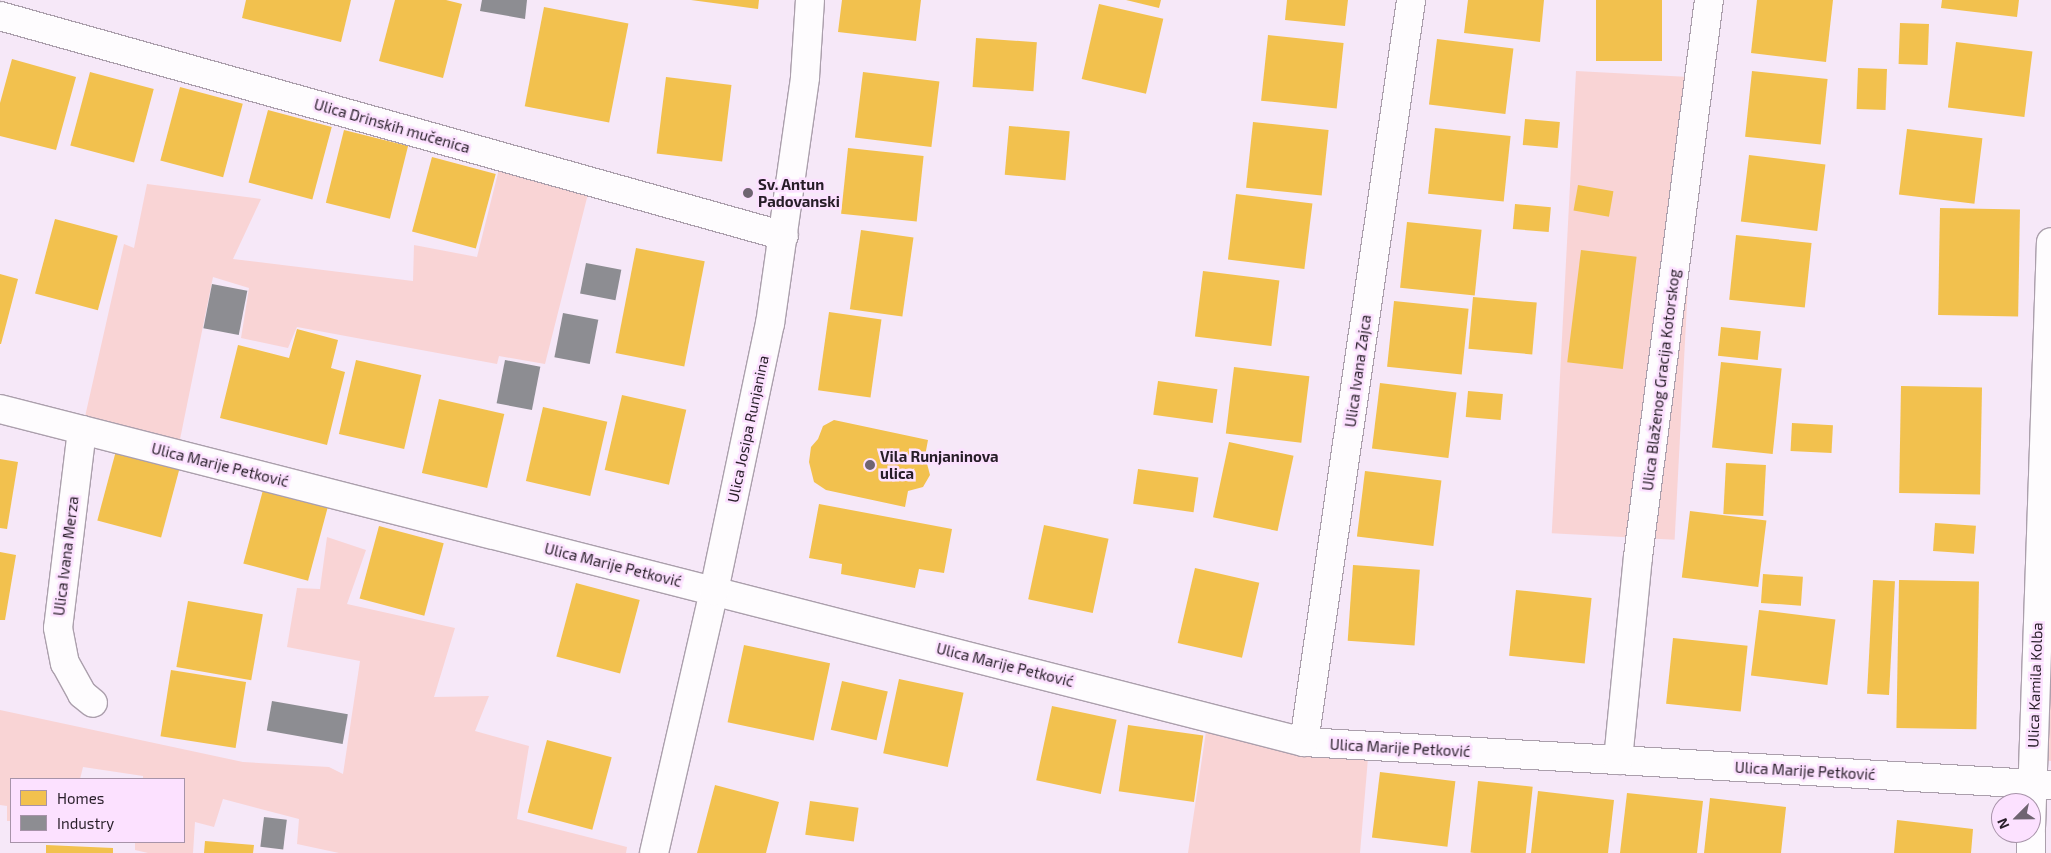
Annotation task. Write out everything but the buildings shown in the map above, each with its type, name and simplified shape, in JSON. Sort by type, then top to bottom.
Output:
[{"type":"street","name":"Ulica Josipa Runjanina","points":[[654,853],[714,590],[770,324],[784,236],[805,77],[810,0]]},
{"type":"street","name":"Ulica Ivana Zajca","points":[[1304,742],[1411,0]]},
{"type":"street","name":"Ulica Blaženog Gracija Kotorskog","points":[[1618,760],[1638,557],[1709,0]]},
{"type":"street","name":"Ulica Drinskih mučenica","points":[[0,16],[784,236]]},
{"type":"street","name":"Ulica Kamila Kolba","points":[[2041,784],[2051,242]]},
{"type":"street","name":"Ulica Marije Petković","points":[[0,409],[1304,742],[2041,784]]},
{"type":"street","name":"Ulica Ivana Merza","points":[[82,430],[58,628],[65,663],[82,694],[93,703]]},
{"type":"shaded area","points":[[1576,71],[1699,77],[1675,540],[1552,533]]},
{"type":"shaded area","points":[[502,157],[591,182],[545,364],[499,356],[497,364],[297,327],[288,348],[241,338],[249,288],[213,277],[177,454],[82,430],[124,244],[134,248],[147,184],[261,199],[233,259],[413,281],[414,245],[477,257]]},
{"type":"shaded area","points":[[327,537],[366,550],[347,604],[455,628],[434,697],[489,696],[475,731],[529,746],[517,819],[627,847],[626,853],[339,853],[297,844],[299,819],[223,799],[214,827],[195,822],[193,853],[148,853],[135,850],[135,843],[185,843],[185,778],[143,778],[143,776],[83,767],[80,778],[10,778],[10,821],[7,821],[7,806],[0,805],[0,710],[243,762],[329,767],[343,774],[360,661],[287,647],[297,588],[320,589]]},
{"type":"shaded area","points":[[2051,647],[2051,761],[2045,760]]},
{"type":"shaded area","points":[[1208,718],[1369,746],[1360,853],[1188,853]]},
{"type":"place","name":"Sv. Antun Padovanski","points":[[748,193]]},
{"type":"place","name":"Vila Runjaninova ulica","points":[[870,465]]}]
